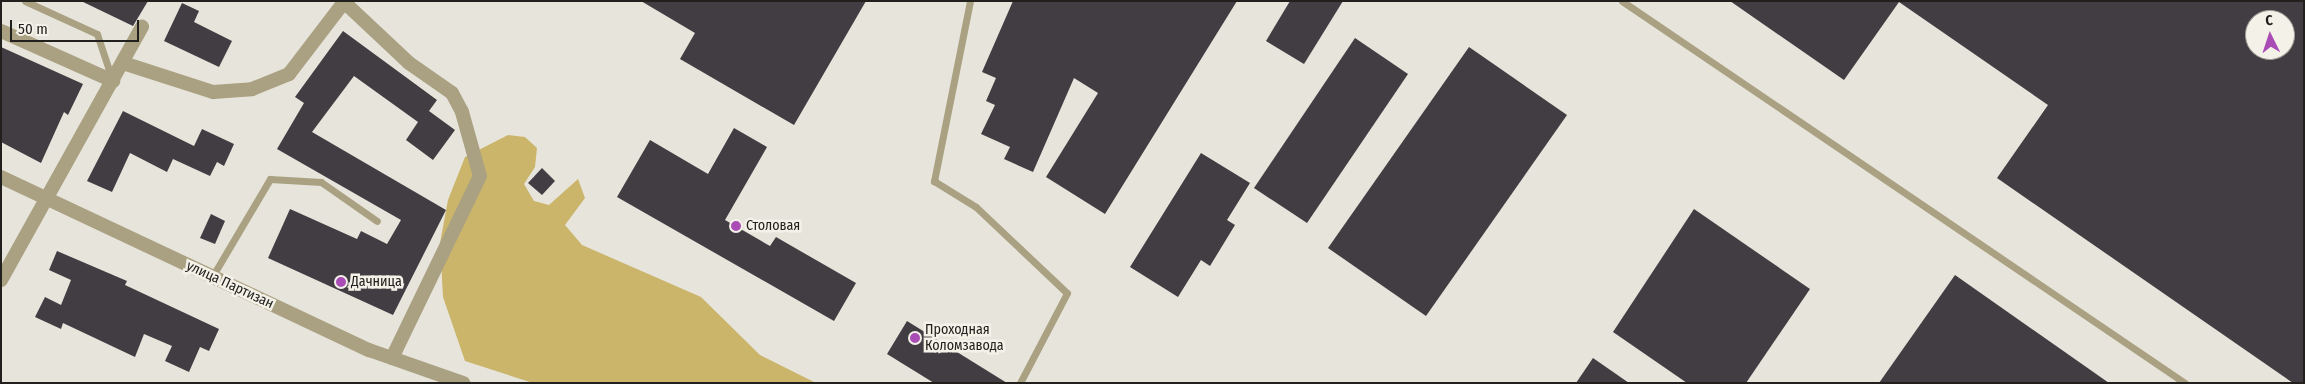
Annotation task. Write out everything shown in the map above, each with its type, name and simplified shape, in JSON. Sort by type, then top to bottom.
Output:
[{"type":"street","points":[[123,63],[213,92],[252,89],[289,74],[344,2],[409,63],[452,93],[462,112],[480,176],[392,358]]},
{"type":"street","points":[[1,280],[142,27]]},
{"type":"street","points":[[1,31],[113,81]]},
{"type":"street","name":"улица Партизан","points":[[1,177],[392,358],[463,383]]},
{"type":"lane","points":[[25,1],[97,34],[113,81]]},
{"type":"lane","points":[[970,1],[934,181],[976,207],[1067,293],[1020,383]]},
{"type":"lane","points":[[1622,1],[2185,383]]},
{"type":"lane","points":[[212,276],[270,179],[321,182],[377,221]]},
{"type":"shaded area","points":[[508,135],[525,137],[537,148],[535,167],[524,184],[534,201],[549,205],[578,179],[585,198],[565,225],[582,245],[701,297],[760,355],[816,383],[533,383],[465,361],[443,297],[440,243],[448,200],[465,157]]},
{"type":"building","points":[[81,1],[148,1],[133,26]]},
{"type":"building","points":[[641,1],[866,1],[794,125],[680,59],[695,33]]},
{"type":"building","points":[[1013,1],[1237,1],[1105,214],[1046,177],[1098,93],[1074,78],[1033,172],[1004,159],[1010,147],[981,134],[995,105],[986,101],[996,78],[982,72]]},
{"type":"building","points":[[1290,1],[1343,1],[1304,64],[1266,41]]},
{"type":"building","points":[[1730,1],[2304,1],[2304,383],[2293,383],[1997,178],[2048,105],[1899,2],[1844,80]]},
{"type":"building","points":[[182,3],[199,11],[194,22],[232,41],[219,67],[164,41]]},
{"type":"building","points":[[343,31],[437,100],[429,111],[455,130],[433,160],[406,140],[418,122],[354,76],[312,132],[446,210],[393,315],[268,258],[290,209],[357,239],[361,231],[387,244],[401,220],[277,149],[304,103],[295,97]]},
{"type":"building","points":[[1355,38],[1408,74],[1307,223],[1254,188]]},
{"type":"building","points":[[1,47],[83,84],[68,115],[64,112],[41,163],[1,142]]},
{"type":"building","points":[[1469,47],[1567,115],[1426,316],[1328,248]]},
{"type":"building","points":[[123,111],[194,146],[202,129],[234,144],[224,166],[217,162],[210,176],[173,159],[167,172],[130,153],[112,192],[87,181]]},
{"type":"building","points":[[734,128],[767,147],[725,220],[770,246],[776,237],[856,283],[834,321],[617,197],[650,140],[708,174]]},
{"type":"building","points":[[1201,153],[1250,183],[1227,220],[1235,225],[1210,266],[1201,260],[1178,297],[1130,267]]},
{"type":"building","points":[[542,168],[555,181],[542,195],[528,183]]},
{"type":"building","points":[[1694,209],[1810,289],[1746,383],[1687,383],[1613,332]]},
{"type":"building","points":[[211,214],[225,221],[215,244],[200,238]]},
{"type":"building","points":[[57,251],[127,281],[125,285],[219,329],[209,351],[200,347],[189,372],[165,361],[172,346],[144,334],[135,357],[63,323],[61,329],[35,317],[45,297],[61,305],[71,280],[49,270]]},
{"type":"building","points":[[1955,275],[2109,383],[1879,383]]},
{"type":"building","name":"Проходная Коломзавода","points":[[907,321],[1007,383],[934,383],[887,354]]},
{"type":"building","points":[[1593,358],[1629,383],[1576,383]]},
{"type":"place","name":"Столовая","points":[[736,226]]},
{"type":"place","name":"Дачница","points":[[341,282]]},
{"type":"place","name":"Проходная Коломзавода","points":[[915,338]]}]
